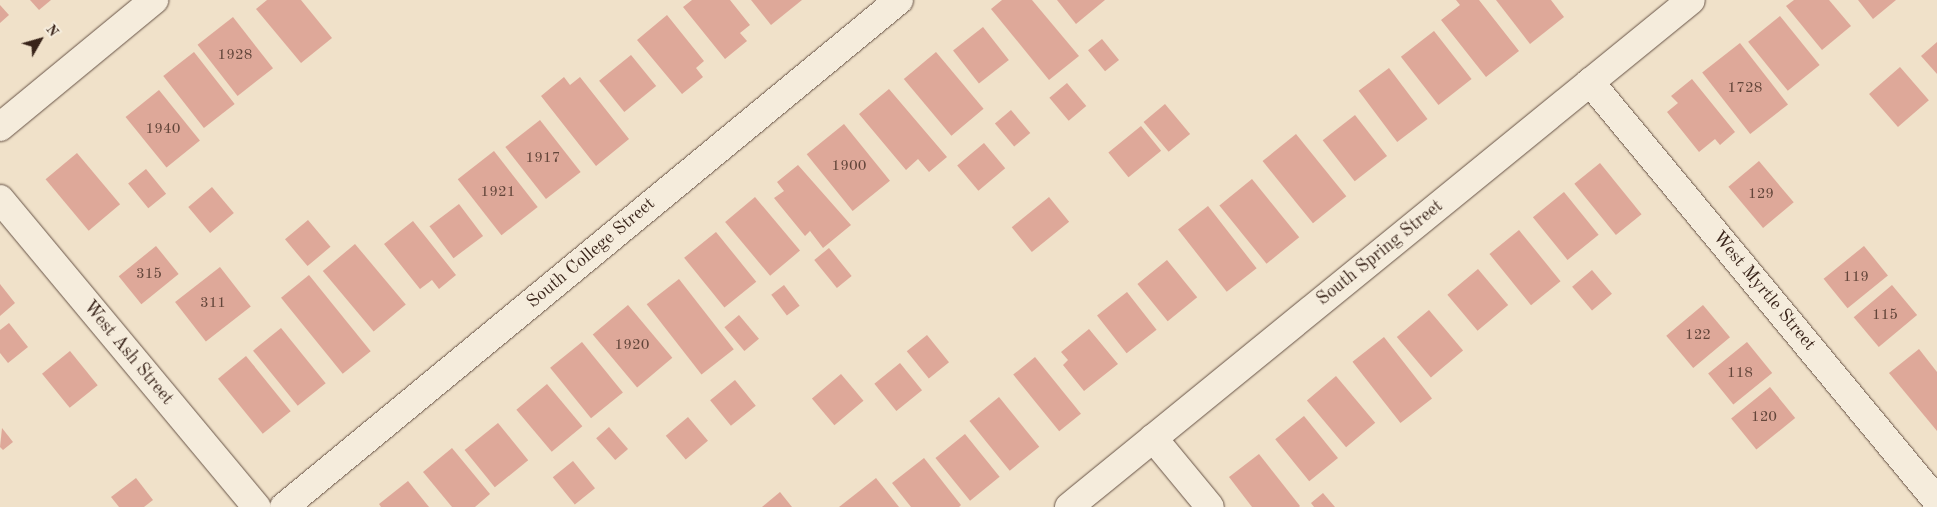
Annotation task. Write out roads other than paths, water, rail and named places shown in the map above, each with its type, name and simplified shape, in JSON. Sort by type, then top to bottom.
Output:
[{"type":"street","points":[[0,127],[154,0]]},
{"type":"street","name":"South College Street","points":[[284,507],[899,0]]},
{"type":"street","name":"South Spring Street","points":[[1069,507],[1691,0]]},
{"type":"street","name":"West Myrtle Street","points":[[1590,82],[1937,501]]},
{"type":"street","name":"West Ash Street","points":[[0,199],[257,507]]},
{"type":"street","points":[[1153,438],[1210,507]]}]
